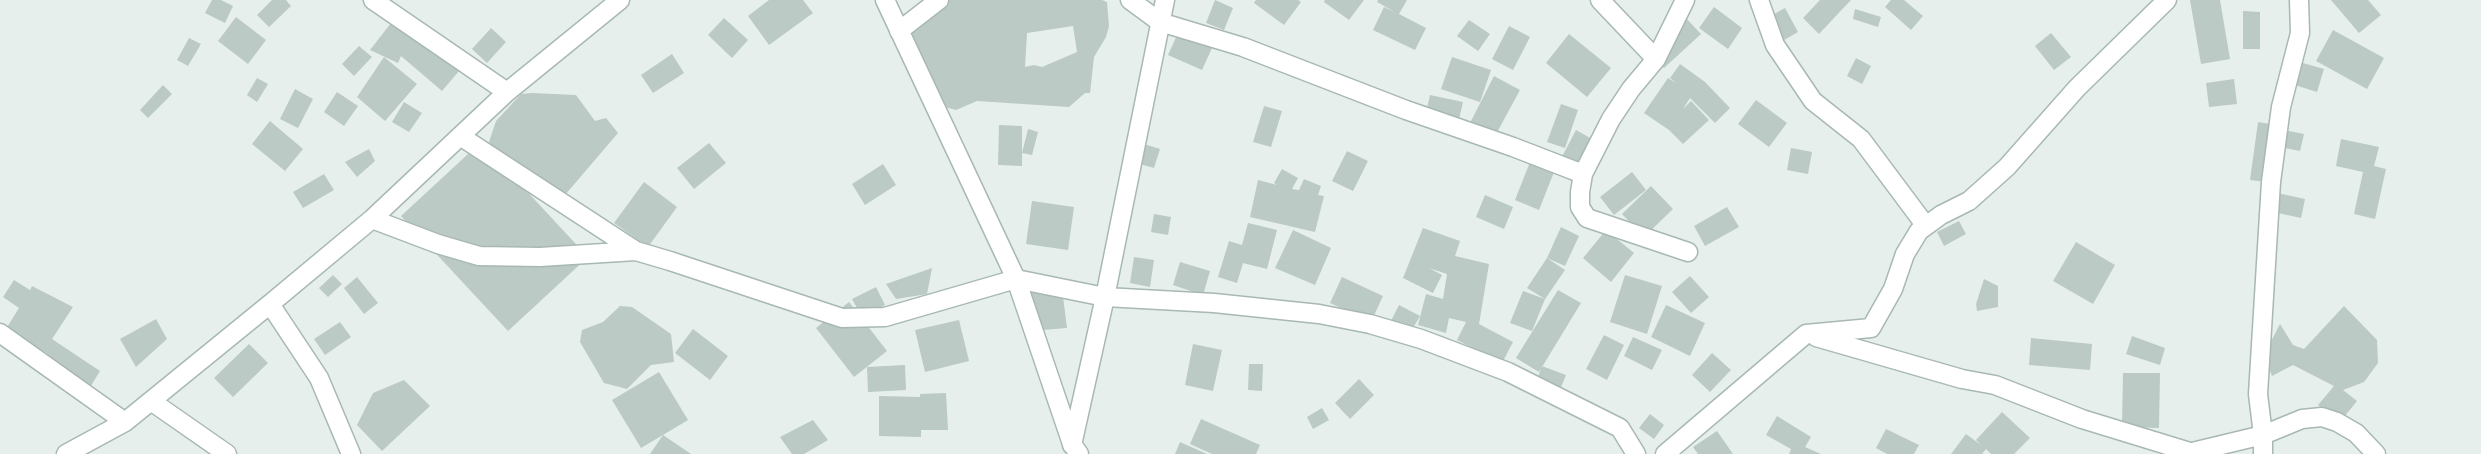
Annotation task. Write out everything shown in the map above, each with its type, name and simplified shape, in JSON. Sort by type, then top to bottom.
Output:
[{"type":"street","points":[[373,0],[507,92]]},
{"type":"street","points":[[66,454],[125,422],[270,304],[372,219],[507,92],[620,0]]},
{"type":"street","points":[[885,0],[1016,279],[1074,451]]},
{"type":"street","points":[[899,31],[939,0]]},
{"type":"street","points":[[1130,0],[1160,22],[1243,47],[1406,110],[1582,174]]},
{"type":"street","points":[[1074,451],[1165,0]]},
{"type":"street","points":[[1600,0],[1656,59]]},
{"type":"street","points":[[1685,0],[1656,59],[1631,89],[1616,112],[1582,174],[1580,207],[1587,218],[1688,252]]},
{"type":"street","points":[[1759,0],[1774,45],[1813,101],[1861,139],[1926,226]]},
{"type":"street","points":[[1665,454],[1806,334],[1871,328],[1893,289],[1905,254],[1919,231],[1941,215],[1969,201],[2007,167],[2077,88],[2167,0]]},
{"type":"street","points":[[2263,454],[2258,394],[2271,182],[2281,107],[2300,33],[2299,0]]},
{"type":"street","points":[[460,136],[636,251],[842,318],[885,317],[1016,279],[1105,297],[1214,303],[1319,314],[1370,324],[1421,339],[1508,372],[1620,428],[1636,454]]},
{"type":"street","points":[[372,219],[438,244],[479,256],[540,257],[636,251]]},
{"type":"street","points":[[270,304],[319,378],[351,454]]},
{"type":"street","points":[[0,333],[125,422]]},
{"type":"street","points":[[1806,334],[1962,379],[1995,385],[2082,419],[2187,453],[2263,435],[2302,419],[2322,417],[2337,422],[2356,433],[2376,454]]},
{"type":"street","points":[[151,401],[227,454]]},
{"type":"building","points":[[212,0],[221,0],[233,6],[225,23],[205,13]]},
{"type":"building","points":[[272,0],[286,0],[291,6],[269,27],[257,15]]},
{"type":"building","points":[[769,0],[803,0],[813,13],[769,45],[748,16]]},
{"type":"building","points":[[947,0],[1102,0],[1107,2],[1109,26],[1106,37],[1094,57],[1090,93],[1085,93],[1069,107],[977,101],[956,110],[945,107],[907,37]],"holes":[[[1073,26],[1077,52],[1042,67],[1034,65],[1025,67],[1027,33]]]},
{"type":"building","points":[[1215,0],[1233,8],[1224,30],[1206,23]]},
{"type":"building","points":[[1256,0],[1298,0],[1301,2],[1284,25],[1254,3]]},
{"type":"building","points":[[1325,0],[1364,0],[1349,20],[1324,2]]},
{"type":"building","points":[[1378,0],[1407,0],[1399,14],[1426,28],[1415,50],[1373,30],[1384,7],[1395,12],[1377,2]]},
{"type":"building","points":[[1820,0],[1851,0],[1819,34],[1803,18]]},
{"type":"building","points":[[1891,0],[1904,0],[1923,16],[1911,30],[1885,7]]},
{"type":"building","points":[[2190,0],[2220,0],[2230,59],[2201,64]]},
{"type":"building","points":[[2331,0],[2368,0],[2381,15],[2359,33]]},
{"type":"building","points":[[1714,7],[1742,28],[1728,49],[1699,28]]},
{"type":"building","points":[[1785,8],[1798,32],[1772,47],[1758,23]]},
{"type":"building","points":[[1855,9],[1881,17],[1878,27],[1853,19]]},
{"type":"building","points":[[2243,11],[2260,12],[2260,49],[2243,49]]},
{"type":"building","points":[[1684,16],[1701,34],[1664,68],[1647,50]]},
{"type":"building","points":[[236,17],[266,40],[248,64],[218,41]]},
{"type":"building","points":[[724,18],[748,40],[732,58],[708,35]]},
{"type":"building","points":[[1469,20],[1490,34],[1478,51],[1457,36]]},
{"type":"building","points":[[391,23],[411,32],[459,71],[442,91],[401,56],[398,63],[370,50]]},
{"type":"building","points":[[1509,26],[1530,37],[1513,70],[1492,59]]},
{"type":"building","points":[[491,28],[506,42],[487,63],[472,49]]},
{"type":"building","points":[[2333,30],[2384,58],[2367,89],[2316,61]]},
{"type":"building","points":[[1178,33],[1212,48],[1202,70],[1168,55]]},
{"type":"building","points":[[2051,33],[2071,57],[2054,70],[2035,46]]},
{"type":"building","points":[[1569,34],[1611,68],[1587,97],[1546,63]]},
{"type":"building","points":[[189,38],[201,44],[188,66],[177,60]]},
{"type":"building","points":[[359,46],[372,57],[354,76],[342,64]]},
{"type":"building","points":[[672,54],[684,73],[653,93],[641,75]]},
{"type":"building","points":[[384,57],[417,84],[385,121],[357,97]]},
{"type":"building","points":[[1452,57],[1491,70],[1480,102],[1441,89]]},
{"type":"building","points":[[1856,58],[1871,66],[1862,84],[1847,76]]},
{"type":"building","points":[[2289,59],[2324,69],[2317,92],[2282,81]]},
{"type":"building","points":[[1680,64],[1705,82],[1730,108],[1715,123],[1690,98],[1683,109],[1691,101],[1709,120],[1683,144],[1669,130],[1644,113],[1668,78],[1676,83],[1670,78]]},
{"type":"building","points":[[1494,76],[1520,90],[1494,138],[1469,125]]},
{"type":"building","points":[[257,78],[268,84],[257,102],[247,95]]},
{"type":"building","points":[[2234,79],[2237,104],[2209,107],[2206,83]]},
{"type":"building","points":[[163,85],[172,94],[148,118],[140,110]]},
{"type":"building","points":[[295,89],[313,99],[298,128],[280,119]]},
{"type":"building","points":[[337,92],[358,106],[344,126],[324,112]]},
{"type":"building","points":[[521,94],[576,95],[595,121],[606,118],[618,133],[565,195],[503,161],[489,142],[496,121]]},
{"type":"building","points":[[1430,95],[1463,102],[1457,128],[1424,121]]},
{"type":"building","points":[[1756,100],[1787,123],[1769,147],[1738,124]]},
{"type":"building","points":[[404,102],[422,113],[409,132],[392,122]]},
{"type":"building","points":[[1561,104],[1578,110],[1565,148],[1547,142]]},
{"type":"building","points":[[1264,106],[1282,111],[1271,147],[1253,142]]},
{"type":"building","points":[[270,121],[303,149],[285,171],[252,144]]},
{"type":"building","points":[[2258,122],[2283,126],[2284,130],[2304,134],[2300,151],[2280,147],[2276,183],[2250,180]]},
{"type":"building","points":[[999,125],[1022,126],[1022,166],[998,165]]},
{"type":"building","points":[[1028,129],[1038,132],[1032,155],[1022,153]]},
{"type":"building","points":[[1576,130],[1599,143],[1577,184],[1554,172]]},
{"type":"building","points":[[2341,139],[2379,147],[2374,166],[2386,169],[2375,219],[2354,214],[2363,172],[2336,166]]},
{"type":"building","points":[[1134,141],[1160,149],[1154,168],[1129,161]]},
{"type":"building","points":[[481,142],[588,257],[508,331],[401,216]]},
{"type":"building","points":[[709,143],[726,163],[694,189],[677,168]]},
{"type":"building","points":[[1791,148],[1812,152],[1808,174],[1787,170]]},
{"type":"building","points":[[369,149],[375,161],[357,177],[345,162]]},
{"type":"building","points":[[1347,151],[1368,161],[1353,191],[1332,181]]},
{"type":"building","points":[[1530,162],[1554,172],[1539,210],[1515,200]]},
{"type":"building","points":[[883,164],[896,185],[865,205],[852,184]]},
{"type":"building","points":[[1282,169],[1298,178],[1292,189],[1299,190],[1304,179],[1321,186],[1318,195],[1324,196],[1315,232],[1250,217],[1258,180],[1277,185],[1274,183]]},
{"type":"building","points":[[1632,172],[1646,190],[1614,215],[1600,197]]},
{"type":"building","points":[[324,174],[334,190],[303,208],[293,192]]},
{"type":"building","points":[[644,182],[677,207],[648,247],[614,223]]},
{"type":"building","points":[[1651,186],[1673,209],[1644,237],[1622,214]]},
{"type":"building","points":[[2273,192],[2305,199],[2301,218],[2269,211]]},
{"type":"building","points":[[1485,195],[1513,207],[1504,229],[1476,217]]},
{"type":"building","points":[[1032,201],[1074,207],[1068,250],[1026,244]]},
{"type":"building","points":[[1727,207],[1739,227],[1705,246],[1694,226]]},
{"type":"building","points":[[1154,214],[1171,217],[1168,235],[1151,232]]},
{"type":"building","points":[[1959,221],[1966,234],[1944,246],[1937,232]]},
{"type":"building","points":[[1248,223],[1277,230],[1267,269],[1243,263],[1237,283],[1218,277],[1229,241],[1242,245]]},
{"type":"building","points":[[1561,227],[1579,236],[1565,266],[1547,258]]},
{"type":"building","points":[[1423,228],[1460,241],[1455,256],[1489,264],[1479,324],[1513,342],[1502,363],[1457,340],[1466,322],[1449,318],[1446,333],[1418,325],[1426,294],[1443,299],[1447,274],[1429,268],[1442,275],[1433,293],[1403,278]]},
{"type":"building","points":[[1293,230],[1331,248],[1315,285],[1275,268]]},
{"type":"building","points":[[1606,230],[1634,253],[1611,282],[1583,258]]},
{"type":"building","points":[[2076,242],[2115,265],[2093,304],[2053,281]]},
{"type":"building","points":[[1134,257],[1154,260],[1150,287],[1130,283]]},
{"type":"building","points":[[1547,258],[1565,270],[1545,299],[1527,288]]},
{"type":"building","points":[[1180,262],[1210,271],[1203,295],[1173,285]]},
{"type":"building","points":[[932,268],[927,294],[896,299],[886,284]]},
{"type":"building","points":[[333,275],[342,284],[328,297],[319,288]]},
{"type":"building","points":[[1625,275],[1662,286],[1647,334],[1610,322]]},
{"type":"building","points":[[1690,276],[1709,297],[1691,313],[1672,292]]},
{"type":"building","points":[[357,277],[378,303],[364,314],[344,288]]},
{"type":"building","points":[[1342,277],[1383,296],[1371,322],[1330,303]]},
{"type":"building","points":[[1984,279],[1998,286],[1998,307],[1977,311],[1976,304]]},
{"type":"building","points":[[14,280],[30,290],[32,286],[73,307],[52,339],[100,371],[89,389],[47,363],[48,354],[6,329],[19,308],[3,297]]},
{"type":"building","points":[[1061,281],[1067,328],[1031,331],[1025,284]]},
{"type":"building","points":[[876,287],[885,305],[862,317],[852,299]]},
{"type":"building","points":[[1558,290],[1581,303],[1539,372],[1516,358]]},
{"type":"building","points":[[1523,291],[1545,299],[1532,331],[1510,323]]},
{"type":"building","points":[[849,302],[887,351],[854,377],[816,328]]},
{"type":"building","points":[[1399,305],[1420,316],[1409,335],[1389,325]]},
{"type":"building","points":[[1666,305],[1705,323],[1690,356],[1651,337]]},
{"type":"building","points":[[620,306],[632,307],[671,334],[674,362],[651,365],[627,389],[604,383],[580,342],[582,330],[603,322]]},
{"type":"building","points":[[2344,306],[2377,340],[2378,363],[2364,382],[2343,390],[2357,401],[2340,422],[2318,405],[2334,386],[2293,365],[2272,376],[2264,355],[2280,324],[2293,345],[2304,349]]},
{"type":"building","points":[[156,319],[167,339],[136,367],[120,339]]},
{"type":"building","points":[[959,320],[969,361],[925,372],[915,330]]},
{"type":"building","points":[[340,322],[351,337],[325,355],[314,339]]},
{"type":"building","points":[[693,329],[728,356],[710,380],[675,353]]},
{"type":"building","points":[[1604,335],[1624,345],[1607,380],[1586,369]]},
{"type":"building","points":[[2132,336],[2165,348],[2160,365],[2126,354]]},
{"type":"building","points":[[1633,337],[1662,350],[1652,370],[1624,356]]},
{"type":"building","points":[[2031,338],[2092,344],[2090,370],[2029,365]]},
{"type":"building","points":[[249,344],[268,363],[233,397],[214,378]]},
{"type":"building","points":[[1193,344],[1222,350],[1213,391],[1185,385]]},
{"type":"building","points":[[1712,353],[1731,370],[1710,392],[1692,375]]},
{"type":"building","points":[[1249,364],[1263,364],[1262,391],[1248,390]]},
{"type":"building","points":[[905,365],[906,390],[868,392],[867,367]]},
{"type":"building","points":[[1542,366],[1566,375],[1559,392],[1536,383]]},
{"type":"building","points":[[659,372],[688,420],[641,448],[612,400]]},
{"type":"building","points":[[2123,373],[2160,373],[2159,428],[2122,427]]},
{"type":"building","points":[[1359,379],[1374,395],[1350,419],[1335,403]]},
{"type":"building","points":[[404,380],[430,406],[382,451],[357,425],[373,393]]},
{"type":"building","points":[[946,393],[948,430],[921,430],[921,437],[879,436],[879,396],[920,397],[920,394]]},
{"type":"building","points":[[1322,408],[1329,420],[1313,429],[1307,417]]},
{"type":"building","points":[[2002,412],[2030,438],[2014,454],[1991,454],[1986,449],[1982,454],[1951,454],[1966,434],[1981,445],[1976,440]]},
{"type":"building","points":[[1650,414],[1664,425],[1654,439],[1639,428]]},
{"type":"building","points":[[1777,416],[1811,437],[1805,447],[1821,454],[1789,454],[1791,449],[1766,435]]},
{"type":"building","points":[[1201,419],[1260,445],[1256,454],[1212,454],[1190,444]]},
{"type":"building","points":[[813,420],[828,440],[804,454],[792,454],[780,437]]},
{"type":"building","points":[[1886,429],[1919,445],[1914,454],[1887,454],[1876,448]]},
{"type":"building","points":[[1717,431],[1733,454],[1698,454],[1693,447]]},
{"type":"building","points":[[663,435],[691,454],[650,454]]},
{"type":"building","points":[[1180,442],[1207,454],[1175,454]]}]
